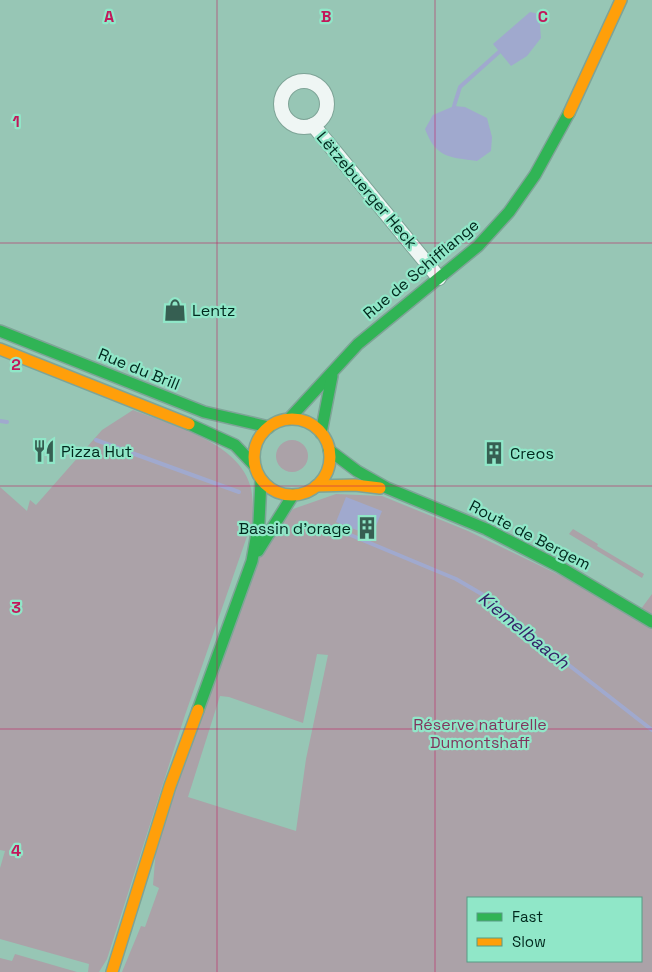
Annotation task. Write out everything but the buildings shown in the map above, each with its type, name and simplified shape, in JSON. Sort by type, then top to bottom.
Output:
[{"type":"main road","name":"Rue de Schifflange","points":[[289,419],[358,344],[478,246],[509,212],[535,175],[566,120],[621,0]]},
{"type":"main road","name":"Rue du Brill","points":[[0,331],[204,412],[269,427]]},
{"type":"main road","name":"Rue du Brill","points":[[0,349],[198,427],[235,445],[254,465]]},
{"type":"main road","name":"Rue de Schifflange","points":[[321,433],[324,405],[333,373]]},
{"type":"main road","points":[[289,419],[301,420],[312,425],[321,433],[329,450],[327,470],[316,486],[305,492],[293,495],[281,494],[270,489],[261,480],[254,465],[256,444],[269,427],[289,419]]},
{"type":"main road","name":"Route de Bergem","points":[[329,450],[387,488],[438,507],[520,546],[652,622]]},
{"type":"main road","points":[[112,972],[185,746],[252,561],[259,522],[261,480]]},
{"type":"main road","name":"Route de Bergem","points":[[316,486],[354,485],[387,488]]},
{"type":"main road","points":[[252,561],[293,495]]},
{"type":"street","name":"Lëtzebuerger Heck","points":[[313,125],[439,278]]},
{"type":"green space","points":[[133,410],[202,437],[219,447],[233,459],[244,472],[251,488],[253,519],[184,718],[107,959],[99,972],[88,972],[89,964],[0,939],[0,868],[5,851],[0,850],[0,487],[27,511],[30,500],[36,505],[102,430]]},
{"type":"green space","points":[[292,440],[298,441],[303,445],[307,450],[307,462],[303,467],[298,471],[292,472],[286,471],[281,467],[277,462],[276,456],[277,450],[281,445],[286,441]]},
{"type":"green space","name":"Réserve naturelle Dumontshaff","points":[[336,494],[382,496],[468,531],[638,613],[652,594],[652,972],[122,972],[141,926],[145,927],[159,888],[153,885],[158,824],[252,561],[293,509]],"holes":[[[317,654],[328,655],[306,759],[296,831],[188,797],[220,696],[229,697],[303,723]]]},
{"type":"green space","points":[[573,529],[598,544],[597,546],[644,574],[642,578],[569,534]]},
{"type":"green space","points":[[15,954],[77,972],[0,972],[0,958],[12,961]]},
{"type":"water","points":[[530,12],[539,14],[541,38],[527,56],[511,66],[493,44]]},
{"type":"water","points":[[454,106],[465,107],[487,118],[492,137],[491,151],[477,161],[451,157],[439,151],[429,139],[425,129],[433,115]]},
{"type":"water","points":[[346,497],[382,511],[372,536],[336,522]]},
{"type":"waterway","points":[[454,106],[460,87],[499,52]]},
{"type":"waterway","name":"Kiemelbaach","points":[[0,421],[7,422]]},
{"type":"waterway","name":"Kiemelbaach","points":[[96,440],[239,492]]},
{"type":"waterway","name":"Kiemelbaach","points":[[329,526],[456,579],[492,600],[556,655],[652,730]]},
{"type":"traffic: fast","points":[[289,419],[358,344],[478,246],[509,212],[535,175],[569,113]]},
{"type":"traffic: fast","points":[[0,331],[204,412],[269,427]]},
{"type":"traffic: fast","points":[[321,433],[332,376]]},
{"type":"traffic: fast","points":[[189,424],[235,445],[254,465]]},
{"type":"traffic: fast","points":[[329,450],[357,471],[387,488],[486,529],[558,566],[652,622]]},
{"type":"traffic: fast","points":[[198,710],[252,561],[259,522],[261,480]]},
{"type":"traffic: fast","points":[[258,551],[293,495]]},
{"type":"traffic: slow","points":[[569,113],[621,0]]},
{"type":"traffic: slow","points":[[0,349],[189,424]]},
{"type":"traffic: slow","points":[[292,419],[306,422],[319,430],[327,443],[330,457],[327,471],[319,484],[306,492],[292,495],[278,492],[265,484],[257,471],[254,457],[257,443],[265,430],[278,422],[292,419]]},
{"type":"traffic: slow","points":[[316,486],[355,485],[380,488]]},
{"type":"traffic: slow","points":[[112,972],[170,786],[198,710]]},
{"type":"place","name":"Lentz","points":[[175,310]]},
{"type":"place","name":"Pizza Hut","points":[[44,451]]},
{"type":"place","name":"Creos","points":[[494,453]]},
{"type":"place","name":"Bassin d'orage","points":[[367,528]]}]
